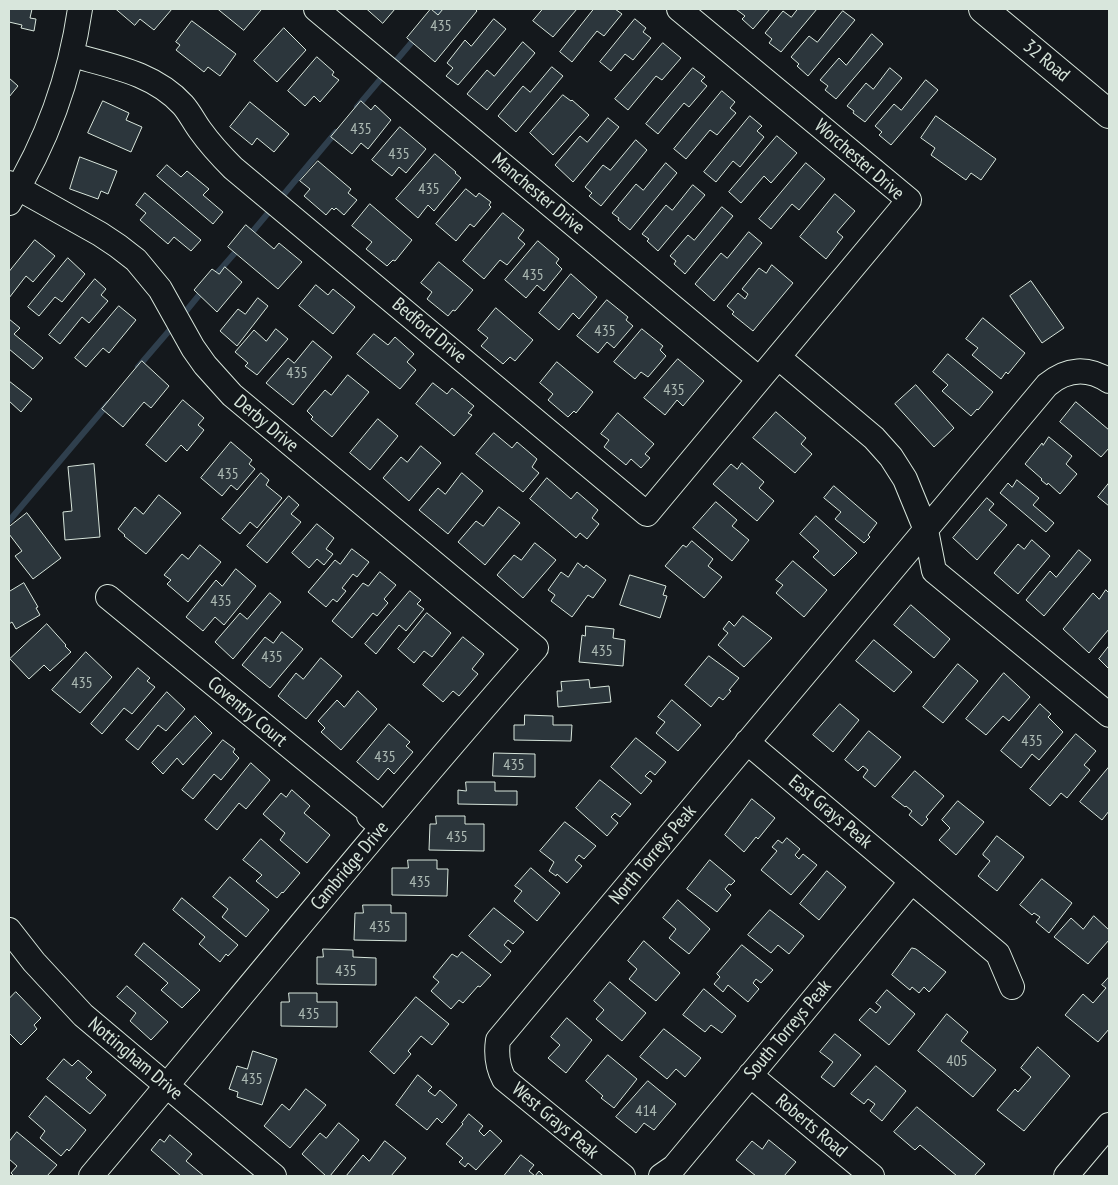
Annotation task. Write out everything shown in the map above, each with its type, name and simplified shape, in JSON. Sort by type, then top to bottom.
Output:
[{"type":"main road","name":"32 Road","points":[[983,9],[1107,108]]},
{"type":"street","points":[[12,191],[37,153],[52,117],[72,55],[80,9]]},
{"type":"street","name":"Manchester Drive","points":[[316,9],[760,379]]},
{"type":"street","name":"Worchester Drive","points":[[679,9],[909,200],[760,379]]},
{"type":"street","name":"Bedford Drive","points":[[72,55],[137,74],[155,82],[171,94],[233,168],[646,514],[760,379]]},
{"type":"street","name":"Derby Drive","points":[[12,191],[100,234],[136,260],[160,290],[193,348],[205,365],[232,395],[536,648]]},
{"type":"street","points":[[778,357],[883,447],[905,479],[926,530],[934,571],[1109,715]]},
{"type":"street","name":"North Torreys Peak","points":[[497,1059],[498,1040],[1048,385],[1056,378],[1075,371],[1093,373],[1109,382]]},
{"type":"street","name":"Coventry Court","points":[[108,597],[372,814],[369,816],[382,827]]},
{"type":"street","name":"Cambridge Drive","points":[[91,1176],[465,728],[536,648]]},
{"type":"street","name":"East Grays Peak","points":[[747,742],[998,954],[1012,987]]},
{"type":"street","name":"South Torreys Peak","points":[[661,1176],[674,1167],[912,881]]},
{"type":"street","name":"Nottingham Drive","points":[[9,933],[83,1015],[274,1176]]},
{"type":"street","name":"West Grays Peak","points":[[497,1059],[499,1070],[504,1079],[622,1176]]},
{"type":"street","name":"Roberts Road","points":[[750,1075],[872,1176]]},
{"type":"street","points":[[1066,1176],[1109,1125]]},
{"type":"building","points":[[9,9],[32,9],[30,18],[36,19],[34,31],[21,28],[22,25],[9,22]]},
{"type":"building","points":[[116,9],[172,9],[154,30],[140,19],[135,25]]},
{"type":"building","points":[[218,9],[259,9],[261,10],[244,30]]},
{"type":"building","points":[[367,9],[395,9],[383,23]]},
{"type":"building","points":[[431,9],[438,15],[443,9],[475,9],[477,11],[435,62],[407,38]]},
{"type":"building","points":[[543,9],[577,9],[553,37],[533,21]]},
{"type":"building","points":[[594,9],[615,9],[622,14],[604,36],[597,31],[572,62],[560,52]]},
{"type":"building","points":[[738,9],[770,9],[753,29],[742,19],[745,16]]},
{"type":"building","points":[[798,9],[817,9],[781,52],[769,43],[772,39],[765,33],[783,11],[791,17]]},
{"type":"building","points":[[843,11],[855,20],[808,76],[797,66],[799,64],[791,57],[809,36],[817,42]]},
{"type":"building","points":[[494,19],[506,29],[458,85],[446,76],[453,68],[447,63],[465,40],[471,46]]},
{"type":"building","points":[[635,19],[646,28],[643,32],[651,38],[633,60],[625,54],[611,71],[600,62]]},
{"type":"building","points":[[192,21],[236,54],[220,76],[208,67],[204,72],[176,50],[180,45],[176,42]]},
{"type":"building","points":[[284,28],[306,50],[277,82],[254,61]]},
{"type":"building","points":[[872,34],[883,44],[836,99],[825,90],[828,86],[820,80],[839,58],[846,65]]},
{"type":"building","points":[[523,42],[535,53],[487,110],[467,94],[487,70],[494,76]]},
{"type":"building","points":[[663,43],[681,58],[662,80],[656,76],[628,110],[615,99]]},
{"type":"building","points":[[317,57],[334,72],[332,75],[339,80],[320,102],[314,96],[305,106],[288,91]]},
{"type":"building","points":[[552,67],[563,76],[516,132],[498,116],[523,86],[530,92]]},
{"type":"building","points":[[693,68],[705,77],[701,81],[707,86],[689,107],[684,103],[658,134],[646,124]]},
{"type":"building","points":[[890,68],[902,78],[865,122],[847,106],[866,83],[873,89]]},
{"type":"building","points":[[9,78],[18,86],[9,97]]},
{"type":"building","points":[[926,80],[938,90],[891,145],[879,135],[882,132],[875,126],[894,104],[901,110]]},
{"type":"building","points":[[722,91],[735,102],[730,108],[736,113],[717,135],[710,130],[686,159],[674,149]]},
{"type":"building","points":[[563,95],[572,100],[589,115],[553,155],[530,133]]},
{"type":"building","points":[[103,101],[129,113],[126,120],[142,127],[131,152],[88,133]]},
{"type":"building","points":[[361,101],[371,110],[375,105],[391,120],[368,149],[361,143],[352,154],[331,137]]},
{"type":"building","points":[[250,102],[289,134],[274,152],[257,138],[252,145],[230,127]]},
{"type":"building","points":[[750,116],[762,126],[757,131],[764,137],[740,167],[733,161],[716,182],[704,172]]},
{"type":"building","points":[[936,116],[996,159],[981,180],[971,173],[966,180],[931,155],[935,148],[921,138]]},
{"type":"building","points":[[608,118],[619,127],[573,182],[555,165],[580,136],[587,142]]},
{"type":"building","points":[[400,127],[426,149],[406,173],[399,167],[392,176],[372,160]]},
{"type":"building","points":[[777,136],[797,153],[771,183],[764,176],[741,203],[729,192]]},
{"type":"building","points":[[636,140],[647,150],[601,206],[589,196],[592,193],[585,187],[603,165],[610,170]]},
{"type":"building","points":[[435,154],[461,178],[434,211],[428,205],[418,218],[396,199]]},
{"type":"building","points":[[80,157],[117,171],[108,194],[101,191],[98,199],[70,189]]},
{"type":"building","points":[[318,161],[351,189],[348,193],[357,200],[344,215],[336,208],[334,210],[332,208],[326,215],[304,196],[310,189],[300,181]]},
{"type":"building","points":[[666,163],[677,173],[630,230],[612,213],[636,184],[643,190]]},
{"type":"building","points":[[806,163],[825,179],[799,210],[792,204],[771,229],[759,219]]},
{"type":"building","points":[[167,165],[181,177],[187,171],[209,189],[203,195],[223,212],[213,224],[157,176]]},
{"type":"building","points":[[693,185],[705,195],[658,251],[647,241],[649,239],[642,234],[666,205],[672,210]]},
{"type":"building","points":[[466,189],[476,197],[479,193],[491,202],[489,205],[491,207],[474,227],[470,224],[456,241],[436,224]]},
{"type":"building","points":[[145,193],[201,240],[191,251],[174,237],[168,244],[140,220],[146,213],[136,205]]},
{"type":"building","points":[[835,194],[855,211],[837,232],[843,237],[826,259],[800,237]]},
{"type":"building","points":[[370,204],[412,240],[395,261],[393,260],[387,266],[366,249],[372,242],[352,226]]},
{"type":"building","points":[[722,207],[733,216],[685,274],[674,264],[676,261],[670,256],[688,235],[694,240]]},
{"type":"building","points":[[503,213],[524,230],[518,238],[525,244],[507,265],[500,260],[484,279],[463,261]]},
{"type":"building","points":[[246,225],[274,249],[279,243],[302,262],[278,289],[228,247]]},
{"type":"building","points":[[749,232],[762,243],[714,301],[695,284],[721,253],[727,258]]},
{"type":"building","points":[[35,240],[55,256],[33,282],[26,276],[9,298],[9,272]]},
{"type":"building","points":[[538,241],[559,259],[556,263],[562,269],[544,291],[537,285],[526,298],[505,280]]},
{"type":"building","points":[[68,258],[85,274],[62,302],[55,297],[39,316],[28,307]]},
{"type":"building","points":[[439,262],[473,290],[455,311],[453,310],[448,316],[427,299],[432,292],[421,283]]},
{"type":"building","points":[[772,265],[793,283],[753,331],[732,314],[734,312],[727,306],[738,293],[745,299],[748,294],[742,289],[759,268],[766,273]]},
{"type":"building","points":[[225,267],[242,282],[217,312],[194,290],[212,269],[219,274]]},
{"type":"building","points":[[571,274],[597,297],[579,319],[573,313],[559,330],[539,313]]},
{"type":"building","points":[[95,279],[106,289],[101,295],[108,301],[89,323],[82,317],[60,344],[49,335]]},
{"type":"building","points":[[1031,281],[1064,328],[1042,343],[1010,296]]},
{"type":"building","points":[[316,285],[328,295],[333,289],[355,307],[333,334],[299,306]]},
{"type":"building","points":[[258,298],[268,306],[237,346],[220,331],[238,309],[245,314]]},
{"type":"building","points":[[607,300],[628,317],[626,320],[633,326],[614,348],[607,342],[598,353],[577,336]]},
{"type":"building","points":[[119,306],[136,320],[109,353],[103,348],[86,367],[75,358]]},
{"type":"building","points":[[496,308],[533,340],[515,361],[510,357],[503,364],[481,346],[488,338],[478,330]]},
{"type":"building","points":[[983,318],[1025,353],[1008,374],[1006,372],[1001,379],[972,355],[978,348],[966,339]]},
{"type":"building","points":[[9,319],[20,328],[14,334],[43,358],[33,369],[9,349]]},
{"type":"building","points":[[276,329],[288,339],[257,375],[245,366],[248,363],[235,352],[254,330],[266,341]]},
{"type":"building","points":[[642,329],[663,346],[660,350],[666,356],[648,377],[641,372],[635,379],[614,362]]},
{"type":"building","points":[[374,334],[388,345],[395,337],[414,354],[407,362],[416,370],[400,389],[357,354]]},
{"type":"building","points":[[313,341],[332,357],[293,405],[266,383],[288,358],[294,363]]},
{"type":"building","points":[[948,354],[993,392],[971,416],[942,391],[948,385],[933,372]]},
{"type":"building","points":[[678,359],[704,381],[683,406],[677,400],[665,415],[644,398]]},
{"type":"building","points":[[142,361],[169,386],[151,408],[144,402],[123,427],[102,409]]},
{"type":"building","points":[[557,362],[593,392],[576,413],[574,411],[568,417],[548,400],[553,394],[540,383]]},
{"type":"building","points":[[348,375],[369,392],[332,437],[311,419],[313,417],[307,411],[325,390],[331,395]]},
{"type":"building","points":[[9,381],[32,399],[21,412],[9,401]]},
{"type":"building","points":[[433,383],[447,394],[452,388],[474,406],[468,413],[472,415],[454,436],[416,404]]},
{"type":"building","points":[[916,385],[954,428],[934,447],[895,404]]},
{"type":"building","points":[[183,400],[204,418],[198,425],[204,430],[187,451],[181,445],[166,462],[146,445]]},
{"type":"building","points":[[1076,402],[1109,430],[1109,448],[1101,457],[1060,422]]},
{"type":"building","points":[[776,412],[806,438],[801,444],[812,454],[795,473],[753,438]]},
{"type":"building","points":[[618,413],[654,444],[645,454],[650,458],[641,468],[631,459],[626,465],[604,447],[609,440],[601,434]]},
{"type":"building","points":[[378,419],[398,436],[370,470],[350,453]]},
{"type":"building","points":[[494,433],[512,448],[517,442],[537,459],[532,467],[539,473],[523,492],[476,454]]},
{"type":"building","points":[[1049,437],[1072,456],[1066,464],[1077,474],[1060,494],[1048,483],[1047,485],[1041,480],[1025,464]]},
{"type":"building","points":[[231,442],[252,460],[249,464],[255,469],[237,490],[231,485],[222,496],[201,478]]},
{"type":"building","points":[[421,446],[441,463],[409,501],[383,478],[401,457],[407,462]]},
{"type":"building","points":[[742,463],[764,482],[759,488],[774,501],[757,521],[713,484],[731,464],[737,469]]},
{"type":"building","points":[[94,464],[100,537],[65,540],[63,512],[72,511],[68,467]]},
{"type":"building","points":[[261,473],[269,480],[266,485],[282,498],[257,528],[250,522],[240,534],[222,519]]},
{"type":"building","points":[[462,473],[483,491],[448,534],[419,510],[438,488],[445,494]]},
{"type":"building","points":[[547,478],[571,499],[577,492],[598,510],[592,518],[599,524],[587,539],[580,533],[576,538],[530,499]]},
{"type":"building","points":[[1017,480],[1039,498],[1033,505],[1054,523],[1046,532],[1000,493],[1008,483],[1012,487]]},
{"type":"building","points":[[1109,483],[1109,506],[1098,497]]},
{"type":"building","points":[[834,486],[877,523],[868,535],[870,537],[864,543],[835,519],[841,512],[824,498]]},
{"type":"building","points":[[159,495],[181,513],[146,554],[118,529],[135,507],[143,514]]},
{"type":"building","points":[[289,496],[299,505],[291,514],[301,522],[267,563],[247,546]]},
{"type":"building","points":[[987,498],[994,504],[989,510],[1007,525],[977,560],[953,538]]},
{"type":"building","points":[[716,502],[737,520],[732,526],[749,540],[732,561],[693,528]]},
{"type":"building","points":[[499,507],[520,523],[485,565],[458,542],[476,521],[483,526]]},
{"type":"building","points":[[27,513],[61,558],[33,579],[15,556],[22,551],[9,534],[9,527]]},
{"type":"building","points":[[816,516],[857,553],[834,576],[813,557],[819,551],[800,534]]},
{"type":"building","points":[[317,524],[334,538],[326,549],[333,554],[324,565],[317,559],[309,568],[292,553]]},
{"type":"building","points":[[1032,540],[1050,556],[1018,594],[994,573],[1018,544],[1024,549]]},
{"type":"building","points":[[692,541],[713,559],[708,566],[722,577],[704,598],[665,566],[683,545],[686,547]]},
{"type":"building","points":[[535,543],[556,560],[523,598],[497,575],[514,555],[521,560]]},
{"type":"building","points":[[200,545],[221,562],[188,602],[167,584],[171,580],[164,575],[182,554],[188,559]]},
{"type":"building","points":[[352,549],[369,562],[357,577],[353,574],[342,588],[346,591],[337,602],[333,599],[326,607],[308,592],[335,560],[340,564]]},
{"type":"building","points":[[1079,550],[1091,560],[1044,616],[1026,600],[1050,571],[1056,577]]},
{"type":"building","points":[[793,561],[827,590],[804,617],[776,593],[783,585],[776,580]]},
{"type":"building","points":[[578,563],[584,568],[586,565],[606,580],[593,598],[588,595],[572,617],[551,601],[555,595],[548,590],[561,572],[568,577]]},
{"type":"building","points":[[236,569],[256,586],[224,625],[215,617],[203,631],[186,617],[216,580],[222,586]]},
{"type":"building","points":[[380,572],[396,585],[384,599],[388,603],[377,616],[373,613],[352,638],[332,621],[363,583],[368,586]]},
{"type":"building","points":[[630,575],[666,586],[663,595],[667,596],[660,618],[620,605]]},
{"type":"building","points":[[24,583],[38,607],[36,608],[40,615],[16,629],[12,622],[9,624],[9,592]]},
{"type":"building","points":[[1106,590],[1109,593],[1109,629],[1089,653],[1063,629],[1093,593],[1099,599]]},
{"type":"building","points":[[410,591],[421,600],[417,604],[424,609],[406,631],[399,625],[376,654],[365,644]]},
{"type":"building","points":[[270,593],[281,602],[233,659],[215,642],[240,613],[247,619]]},
{"type":"building","points":[[911,605],[950,639],[934,658],[894,625]]},
{"type":"building","points":[[427,613],[451,633],[432,657],[424,651],[414,663],[398,649]]},
{"type":"building","points":[[743,616],[772,638],[744,667],[718,645],[728,633],[723,629],[729,621],[734,626]]},
{"type":"building","points":[[47,624],[71,652],[50,671],[44,665],[29,679],[10,659]]},
{"type":"building","points":[[586,626],[614,629],[613,638],[625,640],[623,666],[579,662],[582,635],[585,636]]},
{"type":"building","points":[[282,632],[303,649],[270,688],[242,665],[265,637],[273,643]]},
{"type":"building","points":[[463,637],[484,654],[472,669],[478,674],[459,696],[453,691],[443,702],[423,685]]},
{"type":"building","points":[[874,640],[912,672],[894,692],[856,661]]},
{"type":"building","points":[[1109,646],[1109,669],[1099,659]]},
{"type":"building","points":[[86,652],[112,677],[80,713],[52,690]]},
{"type":"building","points":[[709,656],[739,678],[723,700],[719,697],[711,707],[685,685]]},
{"type":"building","points":[[321,658],[342,676],[306,719],[278,696],[296,673],[303,679]]},
{"type":"building","points":[[958,664],[978,681],[943,723],[923,707]]},
{"type":"building","points":[[138,668],[150,678],[147,681],[155,687],[132,714],[124,708],[102,734],[91,724]]},
{"type":"building","points":[[1004,673],[1030,697],[1009,721],[1003,716],[986,735],[966,719]]},
{"type":"building","points":[[589,680],[590,688],[609,686],[611,702],[558,707],[557,691],[562,691],[561,682]]},
{"type":"building","points":[[358,691],[377,709],[341,750],[321,732],[325,728],[318,721],[337,700],[344,707]]},
{"type":"building","points":[[167,692],[185,709],[166,731],[158,725],[138,750],[126,740]]},
{"type":"building","points":[[672,700],[701,725],[678,751],[656,733],[665,722],[658,717]]},
{"type":"building","points":[[840,704],[859,720],[833,752],[813,735]]},
{"type":"building","points":[[1040,704],[1051,714],[1048,717],[1063,732],[1039,760],[1032,754],[1021,768],[1001,751]]},
{"type":"building","points":[[525,715],[553,716],[553,725],[572,725],[571,741],[514,740],[514,725],[524,725]]},
{"type":"building","points":[[195,716],[212,733],[183,765],[177,758],[163,774],[152,763]]},
{"type":"building","points":[[389,724],[410,742],[406,746],[413,752],[394,774],[388,768],[378,780],[357,762]]},
{"type":"building","points":[[869,731],[901,757],[875,787],[863,777],[868,770],[863,766],[858,771],[845,760]]},
{"type":"building","points":[[1076,734],[1096,751],[1084,765],[1090,770],[1067,798],[1061,793],[1050,806],[1030,789]]},
{"type":"building","points":[[636,738],[666,762],[655,775],[650,771],[645,776],[652,781],[641,794],[611,767]]},
{"type":"building","points":[[223,740],[235,749],[233,752],[239,758],[221,780],[214,774],[193,799],[182,790]]},
{"type":"building","points":[[494,753],[535,754],[535,777],[493,776]]},
{"type":"building","points":[[251,763],[270,780],[246,809],[239,803],[217,830],[205,820]]},
{"type":"building","points":[[1109,767],[1109,811],[1102,820],[1080,802]]},
{"type":"building","points":[[915,771],[944,796],[926,817],[928,819],[922,826],[909,815],[912,811],[892,797]]},
{"type":"building","points":[[600,780],[631,804],[620,817],[615,813],[611,817],[618,823],[607,836],[576,808]]},
{"type":"building","points":[[466,782],[495,782],[495,791],[517,791],[517,805],[458,804],[458,790],[466,791]]},
{"type":"building","points":[[292,790],[310,806],[304,813],[330,835],[307,863],[280,840],[285,833],[263,814],[281,793],[286,797]]},
{"type":"building","points":[[752,799],[775,818],[758,839],[756,837],[744,852],[725,835]]},
{"type":"building","points":[[958,801],[984,822],[956,855],[939,840],[950,828],[942,820]]},
{"type":"building","points":[[436,816],[465,816],[465,824],[484,824],[484,851],[429,850],[430,824],[436,824]]},
{"type":"building","points":[[565,822],[596,846],[584,859],[579,855],[575,860],[582,866],[567,883],[557,874],[556,876],[549,871],[554,862],[540,851]]},
{"type":"building","points":[[997,836],[1024,857],[997,891],[978,876],[990,861],[983,854]]},
{"type":"building","points":[[787,838],[800,849],[795,855],[799,859],[803,854],[817,865],[791,895],[761,870],[777,851],[772,847],[778,840],[782,843]]},
{"type":"building","points":[[261,839],[300,873],[277,898],[256,881],[262,875],[243,860]]},
{"type":"building","points":[[408,860],[437,860],[437,869],[448,869],[447,896],[392,895],[392,868],[408,868]]},
{"type":"building","points":[[710,860],[735,881],[725,889],[731,895],[717,912],[687,889]]},
{"type":"building","points":[[531,868],[560,893],[537,921],[514,901],[522,891],[515,886]]},
{"type":"building","points":[[827,871],[846,887],[819,920],[800,904]]},
{"type":"building","points":[[230,877],[269,910],[246,937],[222,917],[228,909],[213,897]]},
{"type":"building","points":[[1042,879],[1072,903],[1049,933],[1036,922],[1040,917],[1034,913],[1032,915],[1020,905]]},
{"type":"building","points":[[182,898],[238,945],[228,956],[226,954],[220,962],[199,944],[205,937],[173,910]]},
{"type":"building","points":[[678,900],[710,929],[689,954],[669,938],[676,929],[663,918]]},
{"type":"building","points":[[363,905],[391,905],[391,913],[406,913],[406,941],[354,940],[355,913],[363,913]]},
{"type":"building","points":[[494,908],[524,932],[513,944],[508,940],[504,945],[511,951],[501,963],[469,936]]},
{"type":"building","points":[[770,910],[804,936],[789,954],[778,945],[771,953],[748,935]]},
{"type":"building","points":[[1094,916],[1109,930],[1109,940],[1088,964],[1054,937],[1071,918],[1083,929]]},
{"type":"building","points":[[644,941],[680,973],[656,1001],[629,979],[637,969],[628,961]]},
{"type":"building","points":[[144,943],[200,990],[182,1008],[161,990],[168,983],[135,955]]},
{"type":"building","points":[[742,945],[773,970],[761,983],[756,979],[753,983],[759,989],[748,1002],[728,985],[723,992],[714,984],[720,977],[717,974]]},
{"type":"building","points":[[912,948],[946,972],[929,992],[924,987],[919,993],[912,987],[910,990],[892,975]]},
{"type":"building","points":[[323,949],[353,950],[353,957],[376,958],[376,985],[317,984],[317,957],[323,957]]},
{"type":"building","points":[[462,952],[491,975],[463,1003],[459,1000],[451,1009],[431,991],[439,982],[433,977],[452,954],[457,957]]},
{"type":"building","points":[[1109,977],[1109,1029],[1098,1042],[1065,1015],[1083,994],[1093,1003],[1106,988],[1102,985]]},
{"type":"building","points":[[610,982],[646,1013],[622,1041],[596,1019],[604,1010],[594,1001]]},
{"type":"building","points":[[127,986],[168,1022],[151,1040],[130,1021],[136,1013],[117,997]]},
{"type":"building","points":[[704,989],[736,1016],[722,1033],[711,1025],[705,1032],[683,1015]]},
{"type":"building","points":[[887,990],[915,1014],[889,1045],[859,1020],[870,1008],[876,1013],[881,1007],[876,1003]]},
{"type":"building","points":[[16,992],[41,1018],[34,1025],[37,1029],[21,1045],[9,1033],[9,999]]},
{"type":"building","points":[[289,993],[317,993],[317,1002],[337,1002],[337,1027],[281,1026],[281,1002],[289,1002]]},
{"type":"building","points":[[416,997],[449,1024],[432,1045],[421,1036],[408,1051],[411,1054],[394,1074],[370,1052]]},
{"type":"building","points":[[947,1014],[968,1032],[961,1041],[996,1070],[973,1097],[918,1051]]},
{"type":"building","points":[[567,1018],[592,1040],[566,1073],[548,1058],[560,1045],[551,1037]]},
{"type":"building","points":[[664,1029],[701,1058],[685,1077],[676,1069],[667,1079],[640,1057]]},
{"type":"building","points":[[835,1034],[861,1055],[834,1087],[821,1077],[833,1062],[820,1052]]},
{"type":"building","points":[[1038,1047],[1070,1076],[1024,1131],[997,1110],[1015,1089],[1018,1092],[1031,1077],[1021,1068]]},
{"type":"building","points":[[253,1051],[277,1059],[262,1105],[237,1097],[238,1092],[229,1089],[237,1066],[247,1069]]},
{"type":"building","points":[[608,1055],[637,1079],[614,1108],[601,1098],[603,1096],[586,1081]]},
{"type":"building","points":[[64,1059],[72,1066],[78,1060],[92,1072],[86,1078],[106,1095],[90,1114],[47,1079]]},
{"type":"building","points":[[876,1066],[906,1091],[882,1121],[870,1111],[875,1104],[868,1099],[864,1104],[851,1094]]},
{"type":"building","points":[[418,1075],[432,1087],[428,1091],[435,1096],[440,1090],[457,1105],[442,1123],[437,1118],[427,1130],[396,1105]]},
{"type":"building","points":[[648,1081],[676,1104],[654,1130],[644,1123],[636,1133],[616,1117]]},
{"type":"building","points":[[306,1089],[326,1105],[290,1148],[264,1126],[282,1104],[289,1110]]},
{"type":"building","points":[[46,1096],[86,1130],[69,1151],[67,1149],[61,1156],[40,1138],[45,1131],[29,1117]]},
{"type":"building","points":[[917,1107],[985,1164],[974,1176],[957,1176],[920,1145],[915,1150],[894,1132]]},
{"type":"building","points":[[469,1114],[483,1126],[479,1131],[484,1136],[490,1130],[502,1141],[476,1170],[468,1163],[465,1167],[459,1162],[463,1158],[446,1144]]},
{"type":"building","points":[[339,1123],[359,1140],[330,1176],[326,1176],[302,1154],[320,1133],[326,1138]]},
{"type":"building","points":[[17,1132],[57,1165],[47,1176],[14,1176],[11,1173],[17,1166],[9,1159],[9,1142]]},
{"type":"building","points":[[170,1135],[192,1154],[186,1161],[204,1176],[181,1176],[151,1150],[160,1139],[164,1142]]},
{"type":"building","points":[[769,1140],[796,1162],[784,1176],[756,1176],[736,1160],[752,1141],[762,1149]]},
{"type":"building","points":[[385,1141],[406,1158],[391,1176],[346,1176],[363,1155],[369,1161]]},
{"type":"building","points":[[521,1155],[534,1165],[529,1171],[535,1176],[504,1176]]},
{"type":"building","points":[[539,1171],[544,1176],[535,1176]]},
{"type":"waterway","points":[[431,19],[440,9]]},
{"type":"waterway","points":[[357,107],[417,36]]},
{"type":"waterway","points":[[248,237],[336,132]]},
{"type":"waterway","points":[[212,279],[240,247]]},
{"type":"waterway","points":[[182,316],[204,289]]},
{"type":"waterway","points":[[138,367],[174,325]]},
{"type":"waterway","points":[[9,521],[108,404]]}]
